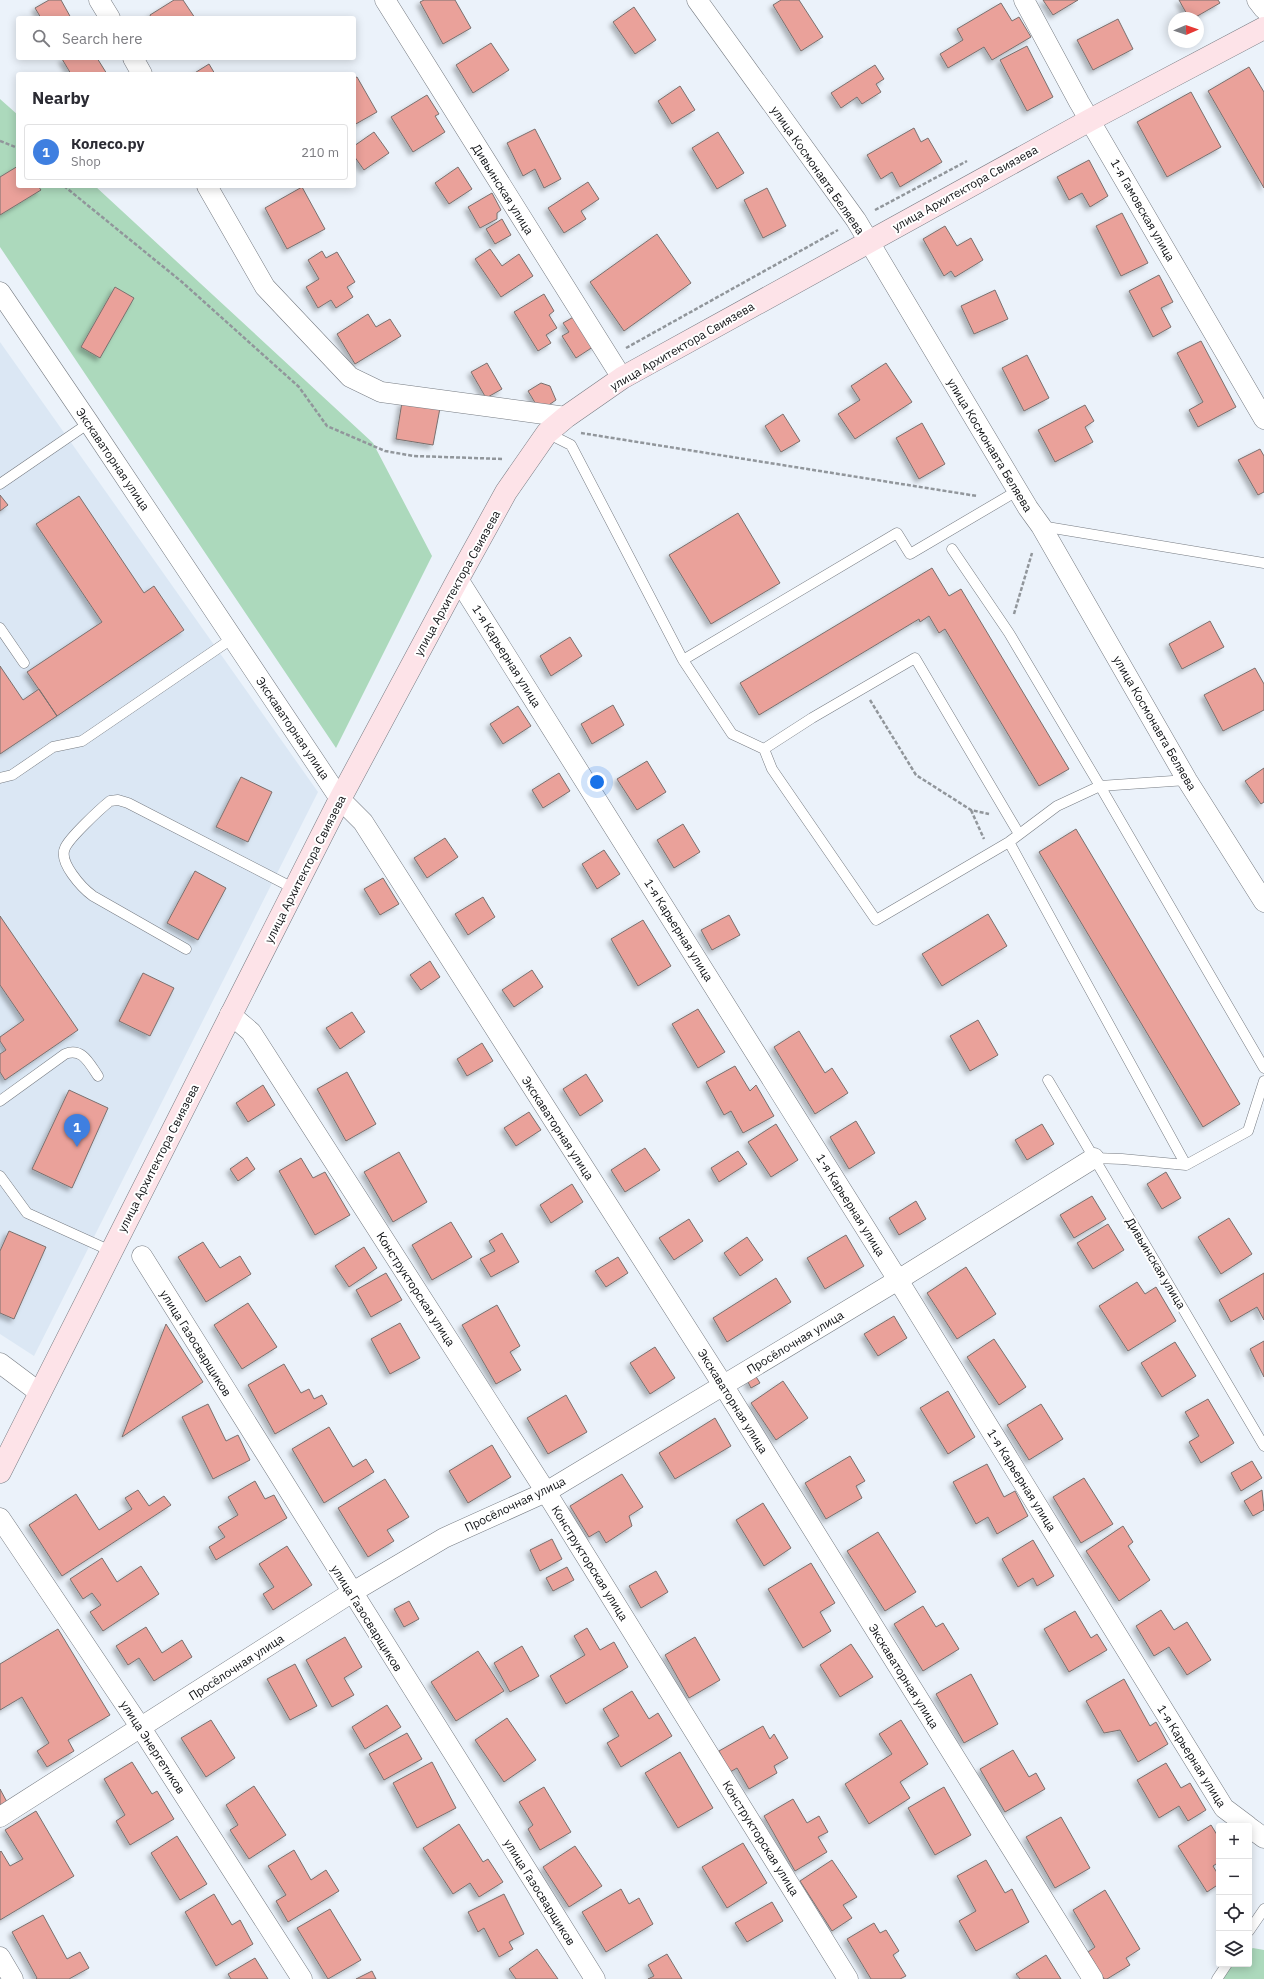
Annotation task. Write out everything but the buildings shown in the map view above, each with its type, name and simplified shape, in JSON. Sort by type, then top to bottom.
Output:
[{"type":"main road","name":"улица Архитектора Свиязева","points":[[0,1472],[230,1014],[340,799],[506,492],[547,433],[566,417],[622,378],[868,241],[1090,120],[1264,28]]},
{"type":"street","points":[[99,0],[109,16]]},
{"type":"street","name":"Дивьинская улица","points":[[385,0],[622,378]]},
{"type":"street","name":"улица Космонавта Беляева","points":[[697,0],[856,220],[1040,526],[1187,780],[1264,902]]},
{"type":"street","name":"1-я Гамовская улица","points":[[1024,0],[1079,102],[1264,419]]},
{"type":"street","points":[[1257,0],[1264,9]]},
{"type":"street","points":[[134,60],[141,72]]},
{"type":"street","points":[[208,188],[265,287],[350,377],[381,392],[566,417]]},
{"type":"street","name":"Экскаваторная улица","points":[[2,300],[89,422],[340,799],[363,822],[723,1385],[1093,1979]]},
{"type":"street","name":"1-я Карьерная улица","points":[[458,579],[898,1280],[1224,1808],[1245,1823]]},
{"type":"street","name":"Конструкторская улица","points":[[230,1014],[251,1032],[546,1492],[848,1979]]},
{"type":"street","name":"Просёлочная улица","points":[[0,1817],[351,1593],[444,1538],[546,1492],[898,1280],[1094,1158]]},
{"type":"street","name":"улица Газосварщиков","points":[[142,1256],[351,1593],[595,1979]]},
{"type":"street","points":[[0,1363],[40,1393]]},
{"type":"street","name":"улица Энергетиков","points":[[0,1518],[141,1728],[302,1979]]},
{"type":"street","name":"1-я Карьерная улица","points":[[1252,1828],[1264,1838]]},
{"type":"street","points":[[0,1957],[13,1979]]},
{"type":"lane","points":[[0,484],[89,422]]},
{"type":"lane","points":[[547,433],[570,445],[683,660],[732,734],[764,749],[772,769],[876,920],[1009,842],[1057,806],[1100,786],[1187,780]]},
{"type":"lane","points":[[683,660],[897,533],[910,554],[1017,490]]},
{"type":"lane","points":[[1040,526],[1264,563]]},
{"type":"lane","points":[[952,549],[1009,633],[1264,1068]]},
{"type":"lane","points":[[0,628],[24,663]]},
{"type":"lane","points":[[0,778],[12,775],[53,747],[82,741],[233,638]]},
{"type":"lane","points":[[764,749],[862,688],[915,658],[1019,834]]},
{"type":"lane","points":[[186,949],[92,896],[81,885],[65,862],[63,856],[67,844],[110,801],[118,800],[128,803],[295,889]]},
{"type":"lane","points":[[1009,842],[1186,1165]]},
{"type":"lane","points":[[0,1101],[65,1054],[72,1052],[79,1052],[98,1076]]},
{"type":"lane","name":"Дивьинская улица","points":[[1048,1080],[1264,1446]]},
{"type":"lane","points":[[1094,1158],[1186,1165],[1248,1131],[1264,1082]]},
{"type":"lane","points":[[1,1182],[27,1213],[111,1251]]},
{"type":"lane","points":[[1252,1927],[1264,1909]]},
{"type":"lane","points":[[1217,1979],[1225,1967]]},
{"type":"path","points":[[0,141],[16,147]]},
{"type":"path","points":[[66,188],[182,282],[299,387],[327,426],[385,451],[414,456],[505,459]]},
{"type":"path","points":[[580,433],[987,497],[995,504]]},
{"type":"path","points":[[1009,633],[1040,526]]},
{"type":"path","points":[[862,688],[916,775],[971,810],[1010,819]]},
{"type":"path","points":[[971,810],[990,853]]},
{"type":"shaded area","points":[[0,342],[318,792],[34,1356],[0,1334]]},
{"type":"green space","points":[[0,99],[16,113],[16,188],[97,188],[373,443],[432,556],[336,748],[0,247]]},
{"type":"green space","points":[[1252,1948],[1264,1950],[1264,1979],[1221,1979],[1230,1967],[1252,1967]]},
{"type":"place","name":"Колесо.ру","points":[[77,1147]]}]
